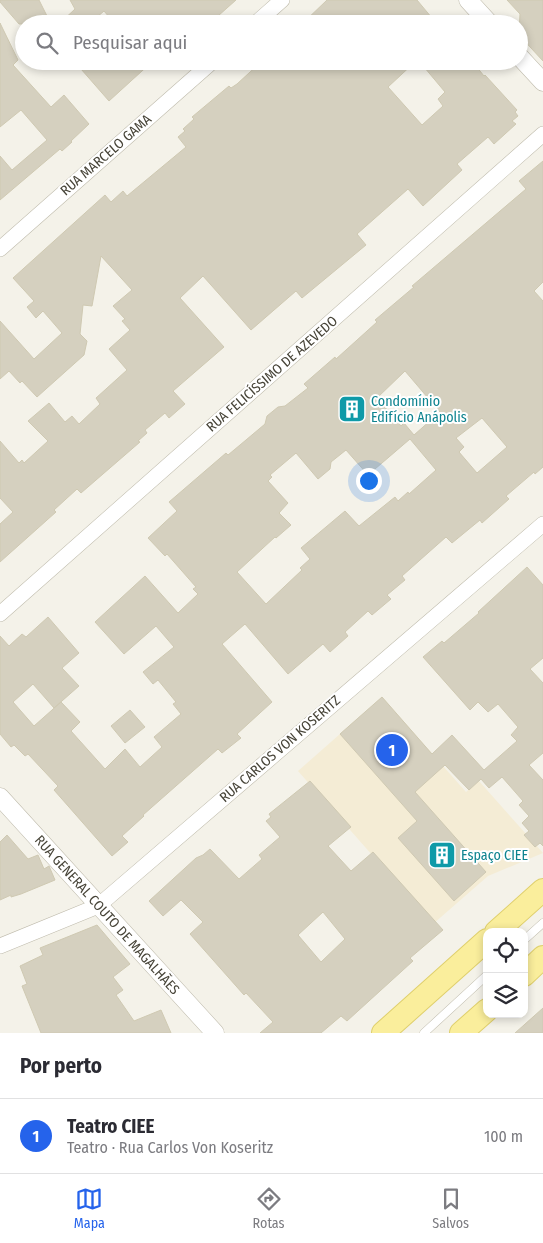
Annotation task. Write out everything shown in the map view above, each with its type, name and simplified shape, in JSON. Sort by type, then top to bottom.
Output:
[{"type":"main road","points":[[500,928],[543,890]]},
{"type":"main road","points":[[382,1033],[483,944]]},
{"type":"main road","points":[[526,973],[543,957]]},
{"type":"main road","points":[[461,1033],[483,1014]]},
{"type":"street","points":[[265,15],[282,0]]},
{"type":"street","points":[[468,0],[482,15]]},
{"type":"street","points":[[528,66],[543,82]]},
{"type":"street","name":"RUA MARCELO GAMA","points":[[0,249],[203,70]]},
{"type":"street","name":"RUA FELICÍSSIMO DE AZEVEDO","points":[[0,614],[543,134]]},
{"type":"street","name":"RUA CARLOS VON KOSERITZ","points":[[0,946],[98,906],[543,524]]},
{"type":"street","name":"RUA GENERAL COUTO DE MAGALHÃES","points":[[0,797],[215,1033]]},
{"type":"lane","points":[[528,936],[543,923]]},
{"type":"lane","points":[[424,1033],[483,979]]},
{"type":"shaded area","points":[[382,697],[466,792],[479,781],[543,853],[488,876],[433,924],[298,771]]},
{"type":"building","points":[[0,0],[39,0],[46,15],[15,15],[15,19]]},
{"type":"building","points":[[70,0],[236,0],[219,15],[107,15],[104,11],[99,15],[69,15],[75,9]]},
{"type":"building","points":[[327,0],[417,0],[430,15],[311,15]]},
{"type":"building","points":[[507,0],[543,0],[543,61],[528,45],[528,15],[520,14]]},
{"type":"building","points":[[0,23],[15,54],[15,63],[13,65],[15,70],[18,70],[51,107],[64,95],[89,124],[62,151],[60,149],[0,200],[0,156],[12,170],[47,140],[21,110],[0,127]]},
{"type":"building","points":[[82,70],[143,70],[109,101]]},
{"type":"building","points":[[252,70],[406,70],[388,87],[422,125],[443,106],[438,99],[445,92],[427,70],[479,70],[517,110],[515,112],[518,116],[512,121],[516,124],[494,144],[488,137],[457,164],[462,170],[423,206],[408,189],[357,234],[366,245],[302,298],[296,291],[251,330],[203,276],[180,298],[224,347],[173,391],[185,404],[169,418],[165,413],[145,430],[147,433],[138,441],[140,442],[81,493],[77,489],[54,510],[56,512],[0,562],[0,524],[13,512],[0,498],[0,441],[19,463],[22,460],[24,463],[48,441],[28,421],[49,403],[65,422],[72,416],[79,424],[100,404],[96,398],[127,370],[109,349],[130,330],[122,321],[125,319],[113,306],[132,290],[101,256],[92,306],[83,305],[80,334],[87,341],[84,355],[37,397],[22,381],[20,383],[9,371],[0,379],[0,321],[34,359],[62,333],[43,311],[36,318],[27,307],[34,301],[13,278],[105,195],[111,202],[123,191],[127,196],[186,147],[178,137],[185,131],[183,129],[194,119],[192,117],[229,86],[231,88]]},
{"type":"building","points":[[543,161],[543,282],[534,291],[543,301],[543,467],[535,474],[534,472],[506,496],[509,499],[482,523],[480,520],[452,543],[446,537],[402,576],[405,580],[387,595],[391,599],[372,615],[368,611],[345,632],[348,636],[330,652],[323,644],[288,674],[245,624],[222,644],[272,702],[237,734],[241,738],[222,753],[218,749],[143,815],[122,836],[128,842],[112,856],[54,790],[58,786],[28,754],[25,756],[14,745],[11,747],[0,734],[0,636],[9,646],[22,634],[26,637],[48,617],[79,653],[62,668],[79,686],[54,708],[33,684],[13,702],[34,726],[61,702],[80,722],[71,731],[105,769],[125,749],[140,767],[162,747],[154,737],[181,714],[173,704],[176,702],[158,680],[153,684],[143,672],[174,647],[156,626],[124,654],[95,622],[145,576],[178,613],[198,594],[193,589],[196,587],[167,554],[165,556],[148,538],[177,511],[169,502],[226,453],[228,455],[265,424],[267,416],[278,407],[285,406],[308,388],[304,384],[335,357],[336,359],[377,322],[375,320],[414,287],[412,286],[526,189],[519,181]],"holes":[[[405,371],[440,412],[414,435],[404,423],[401,426],[377,398]],[[482,418],[507,447],[477,473],[459,452],[464,447],[456,438]],[[410,439],[436,470],[409,494],[408,492],[398,501],[395,497],[359,526],[345,511],[301,548],[310,559],[300,568],[302,570],[266,604],[237,572],[291,525],[279,513],[288,503],[268,481],[272,477],[270,475],[296,453],[318,479],[330,469],[331,462],[346,450],[368,475]]]},
{"type":"building","points":[[527,567],[543,585],[543,658],[530,669],[543,683],[543,753],[529,765],[543,780],[543,846],[540,843],[535,847],[524,835],[529,831],[522,823],[529,816],[519,805],[523,801],[502,777],[489,788],[481,779],[469,790],[445,765],[415,792],[486,872],[454,901],[398,838],[417,821],[340,734],[382,697],[432,754],[452,735],[484,770],[517,741],[511,735],[518,727],[498,704],[488,712],[478,702],[470,710],[423,657],[442,641],[444,643],[479,613]]},
{"type":"building","points":[[130,710],[145,727],[125,743],[111,726]]},
{"type":"building","points":[[310,781],[351,827],[328,846],[351,871],[373,852],[443,930],[410,958],[413,961],[347,1021],[341,1016],[321,1033],[260,1033],[273,1022],[246,993],[244,995],[190,934],[203,922],[181,900],[163,916],[149,901],[196,858],[210,849],[239,879],[262,859],[259,855],[280,837],[266,821],[271,817],[269,814]],"holes":[[[323,912],[345,939],[321,962],[298,935]]]},
{"type":"building","points":[[7,835],[28,859],[38,855],[44,869],[49,866],[55,880],[21,894],[11,897],[11,895],[0,900],[0,842]]},
{"type":"building","points":[[97,925],[130,964],[113,977],[123,990],[116,995],[134,1021],[161,1010],[171,1033],[41,1033],[22,986],[27,984],[20,966],[43,955],[40,948]]},
{"type":"building","points":[[543,1008],[543,1033],[515,1033]]},
{"type":"place","name":"Condomínio Edifício Anápolis","points":[[352,409]]},
{"type":"place","name":"Teatro CIEE","points":[[392,750]]},
{"type":"place","name":"Espaço CIEE","points":[[442,855]]}]
